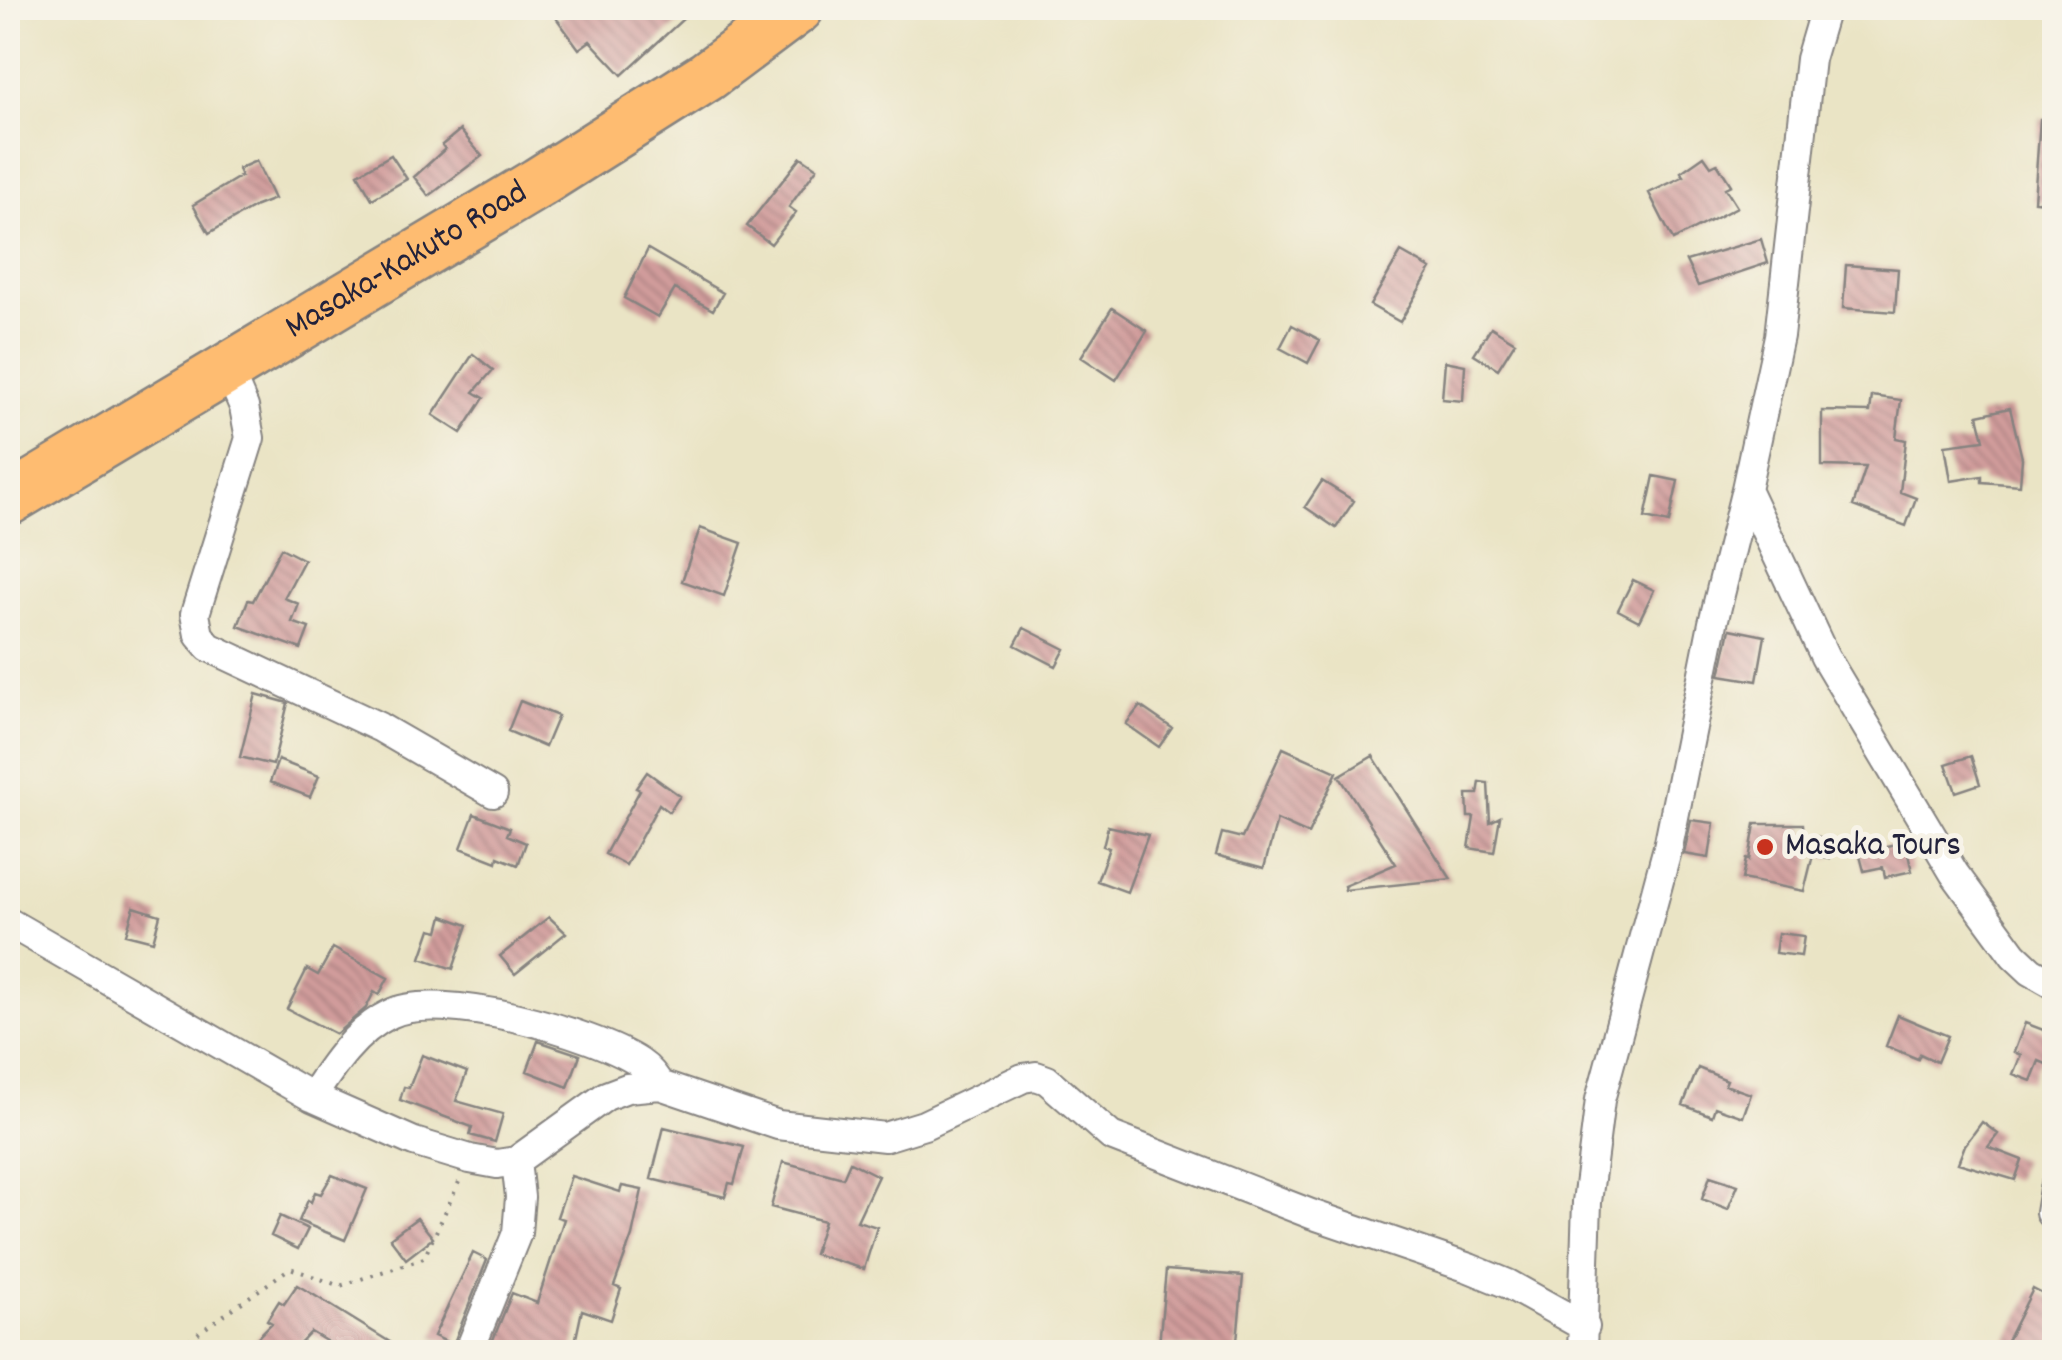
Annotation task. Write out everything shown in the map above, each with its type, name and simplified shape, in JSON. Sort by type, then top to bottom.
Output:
[{"type":"highway","name":"Masaka-Kakuto Road","points":[[8,500],[538,183],[706,76],[798,8]]},
{"type":"street","points":[[1584,1340],[1587,1202],[1600,1100],[1668,847],[1716,607],[1778,336],[1810,59],[1825,8]]},
{"type":"street","points":[[228,370],[244,406],[250,438],[196,614],[198,635],[208,647],[379,727],[493,793]]},
{"type":"street","points":[[1746,489],[1825,657],[1954,874],[2014,954],[2031,971],[2054,984]]},
{"type":"street","points":[[8,922],[312,1097],[414,1142],[497,1164],[516,1161],[585,1109],[627,1088],[660,1085],[778,1124],[885,1137],[924,1125],[1023,1078],[1036,1076],[1047,1080],[1112,1136],[1311,1214],[1508,1284],[1584,1340]]},
{"type":"street","points":[[312,1097],[333,1064],[370,1026],[415,1004],[517,1017],[576,1036],[640,1063],[660,1085]]},
{"type":"street","points":[[469,1352],[517,1233],[520,1197],[516,1161]]},
{"type":"path","points":[[172,1352],[290,1268],[340,1286],[424,1258],[470,1159]]},
{"type":"building","points":[[571,8],[695,8],[622,75],[590,41],[579,49],[557,19]]},
{"type":"building","points":[[2040,119],[2054,120],[2054,203],[2034,201]]},
{"type":"building","points":[[460,130],[482,156],[429,196],[414,177]]},
{"type":"building","points":[[391,155],[407,179],[372,199],[358,174]]},
{"type":"building","points":[[1704,156],[1711,166],[1717,163],[1731,185],[1725,188],[1737,207],[1673,240],[1649,193],[1684,176],[1681,172]]},
{"type":"building","points":[[801,157],[817,168],[789,207],[796,212],[771,244],[747,226]]},
{"type":"building","points":[[256,161],[274,199],[209,233],[193,205],[241,176],[238,169]]},
{"type":"building","points":[[1761,239],[1768,263],[1698,286],[1686,261]]},
{"type":"building","points":[[648,249],[723,293],[713,310],[675,289],[658,317],[624,298]]},
{"type":"building","points":[[1401,252],[1431,269],[1400,322],[1370,305]]},
{"type":"building","points":[[1846,265],[1898,269],[1895,312],[1843,308]]},
{"type":"building","points":[[1112,308],[1147,331],[1116,380],[1081,357]]},
{"type":"building","points":[[1292,325],[1320,340],[1308,363],[1280,348]]},
{"type":"building","points":[[1491,327],[1515,342],[1498,369],[1474,354]]},
{"type":"building","points":[[473,354],[493,370],[474,392],[484,398],[461,433],[433,415]]},
{"type":"building","points":[[1445,361],[1465,365],[1463,401],[1442,399]]},
{"type":"building","points":[[1872,396],[1901,400],[1896,438],[1906,440],[1900,492],[1916,498],[1906,526],[1853,506],[1866,467],[1822,466],[1822,411],[1870,412]]},
{"type":"building","points":[[2010,408],[2022,458],[2020,485],[1982,482],[1982,476],[1951,481],[1945,445],[1984,440],[1978,415]]},
{"type":"building","points":[[1654,476],[1678,481],[1669,523],[1645,518]]},
{"type":"building","points":[[1322,481],[1354,501],[1336,528],[1305,507]]},
{"type":"building","points":[[700,528],[742,543],[724,596],[682,581]]},
{"type":"building","points":[[281,548],[304,560],[284,598],[299,604],[292,622],[309,628],[301,649],[238,626],[248,600],[253,601]]},
{"type":"building","points":[[1633,580],[1654,590],[1639,621],[1618,610]]},
{"type":"building","points":[[1024,628],[1065,649],[1056,666],[1015,645]]},
{"type":"building","points":[[1730,629],[1765,636],[1757,681],[1720,675]]},
{"type":"building","points":[[256,694],[288,703],[273,765],[240,757]]},
{"type":"building","points":[[520,701],[558,716],[545,747],[508,731]]},
{"type":"building","points":[[1140,706],[1172,728],[1159,747],[1126,724]]},
{"type":"building","points":[[1283,748],[1337,772],[1308,834],[1277,820],[1264,868],[1216,855],[1222,833],[1242,838]]},
{"type":"building","points":[[1373,756],[1451,879],[1345,890],[1344,886],[1396,864],[1339,776]]},
{"type":"building","points":[[1971,756],[1980,784],[1956,792],[1946,764]]},
{"type":"building","points":[[278,760],[319,776],[310,797],[270,782]]},
{"type":"building","points":[[647,772],[680,796],[669,812],[659,804],[626,865],[605,854]]},
{"type":"building","points":[[1480,782],[1488,783],[1490,822],[1500,817],[1494,852],[1469,848],[1474,817],[1468,817],[1467,794],[1478,794]]},
{"type":"building","points":[[474,814],[510,828],[507,835],[526,843],[518,865],[498,857],[497,862],[461,848]]},
{"type":"building","points":[[1691,820],[1714,823],[1709,858],[1684,854]]},
{"type":"building","points":[[1755,824],[1803,824],[1804,834],[1834,840],[1830,858],[1813,855],[1804,891],[1742,879]]},
{"type":"building","points":[[1108,826],[1148,835],[1127,892],[1097,881],[1109,848],[1103,846]]},
{"type":"building","points":[[1905,842],[1912,871],[1885,877],[1883,867],[1864,871],[1859,852]]},
{"type":"building","points":[[134,907],[160,915],[153,941],[126,934]]},
{"type":"building","points":[[443,916],[468,925],[453,969],[421,958],[431,929],[439,931]]},
{"type":"building","points":[[549,917],[566,933],[515,974],[500,956]]},
{"type":"building","points":[[1778,933],[1804,936],[1801,956],[1775,953]]},
{"type":"building","points":[[333,948],[388,978],[379,995],[374,992],[366,1008],[336,1034],[287,1009],[307,969],[318,975]]},
{"type":"building","points":[[1898,1015],[1948,1036],[1937,1062],[1886,1046]]},
{"type":"building","points":[[2025,1023],[2054,1034],[2051,1066],[2039,1061],[2031,1081],[2013,1074],[2021,1055],[2014,1052]]},
{"type":"building","points":[[538,1041],[580,1055],[568,1087],[527,1071]]},
{"type":"building","points":[[422,1055],[467,1072],[456,1101],[503,1114],[495,1142],[470,1135],[472,1127],[400,1100]]},
{"type":"building","points":[[1698,1068],[1727,1080],[1725,1085],[1751,1094],[1743,1117],[1715,1107],[1712,1116],[1683,1105]]},
{"type":"building","points":[[1982,1122],[1998,1134],[1988,1147],[2022,1160],[2015,1180],[1958,1163],[1965,1145]]},
{"type":"building","points":[[664,1127],[744,1147],[734,1184],[729,1183],[725,1197],[651,1179]]},
{"type":"building","points":[[783,1162],[843,1178],[850,1162],[878,1176],[857,1221],[877,1227],[864,1269],[814,1254],[824,1221],[771,1207]]},
{"type":"building","points":[[332,1175],[367,1189],[345,1240],[299,1221],[308,1200],[311,1202],[315,1192],[321,1194]]},
{"type":"building","points":[[571,1176],[620,1192],[622,1186],[642,1190],[632,1236],[614,1286],[621,1289],[611,1320],[582,1310],[573,1352],[488,1352],[512,1293],[537,1303],[564,1219],[557,1217]]},
{"type":"building","points":[[1710,1176],[1738,1185],[1728,1209],[1702,1199]]},
{"type":"building","points":[[280,1216],[308,1229],[298,1249],[271,1236]]},
{"type":"building","points":[[417,1218],[433,1238],[406,1259],[390,1238]]},
{"type":"building","points":[[473,1253],[487,1260],[453,1345],[434,1336]]},
{"type":"building","points":[[1166,1270],[1243,1276],[1236,1352],[1159,1345]]},
{"type":"building","points":[[297,1285],[406,1352],[344,1352],[311,1332],[292,1352],[243,1352],[272,1323],[267,1320],[279,1301],[284,1304]]},
{"type":"building","points":[[2033,1289],[2054,1300],[2054,1352],[2025,1352],[2006,1343]]},
{"type":"place","name":"Masaka Tours","points":[[1765,847]]}]
